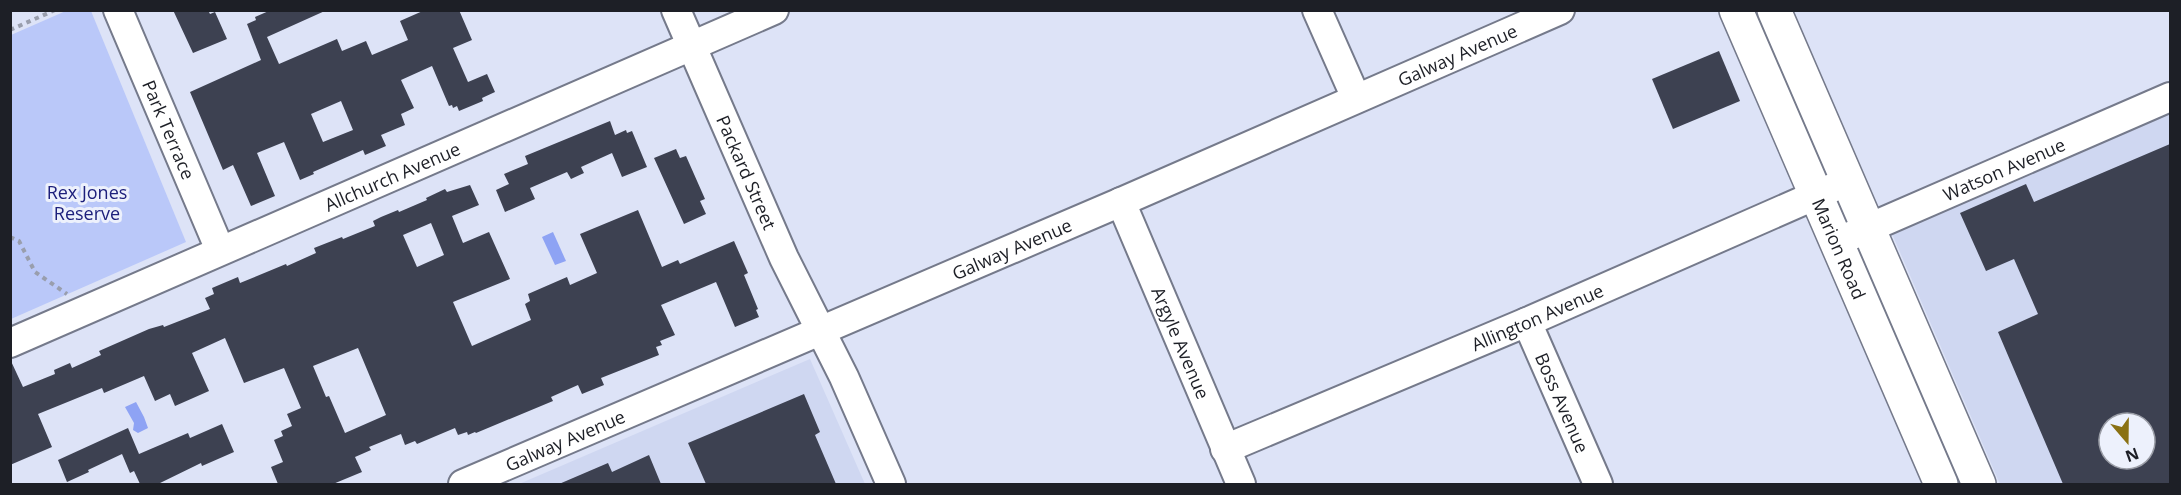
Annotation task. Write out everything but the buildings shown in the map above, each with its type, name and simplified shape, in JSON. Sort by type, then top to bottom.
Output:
[{"type":"main road","name":"Marion Road","points":[[1736,10],[1941,484]]},
{"type":"main road","name":"Marion Road","points":[[1774,10],[1979,484]]},
{"type":"street","name":"Park Terrace","points":[[118,10],[220,250]]},
{"type":"street","name":"Packard Street","points":[[676,10],[784,258],[844,377],[891,484]]},
{"type":"street","name":"Allchurch Avenue","points":[[10,343],[774,10]]},
{"type":"street","points":[[1317,10],[1356,98]]},
{"type":"street","name":"Galway Avenue","points":[[464,484],[1121,202],[1560,10]]},
{"type":"street","name":"Watson Avenue","points":[[1836,242],[2170,97]]},
{"type":"street","name":"Allington Avenue","points":[[1225,449],[1527,322],[1848,181]]},
{"type":"street","name":"Argyle Avenue","points":[[1121,202],[1240,484]]},
{"type":"street","name":"Boss Avenue","points":[[1527,322],[1598,484]]},
{"type":"path","points":[[10,30],[55,10]]},
{"type":"path","points":[[10,237],[19,242],[35,272],[70,296]]},
{"type":"shaded area","points":[[2170,106],[2170,484],[2000,484],[1890,229]]},
{"type":"shaded area","points":[[810,359],[865,484],[519,484]]},
{"type":"green space","name":"Rex Jones Reserve","points":[[68,10],[91,11],[186,242],[11,319],[11,35]]},
{"type":"water","points":[[553,232],[566,261],[555,265],[542,237]]},
{"type":"water","points":[[136,402],[148,428],[138,433],[133,430],[134,423],[125,407]]}]
